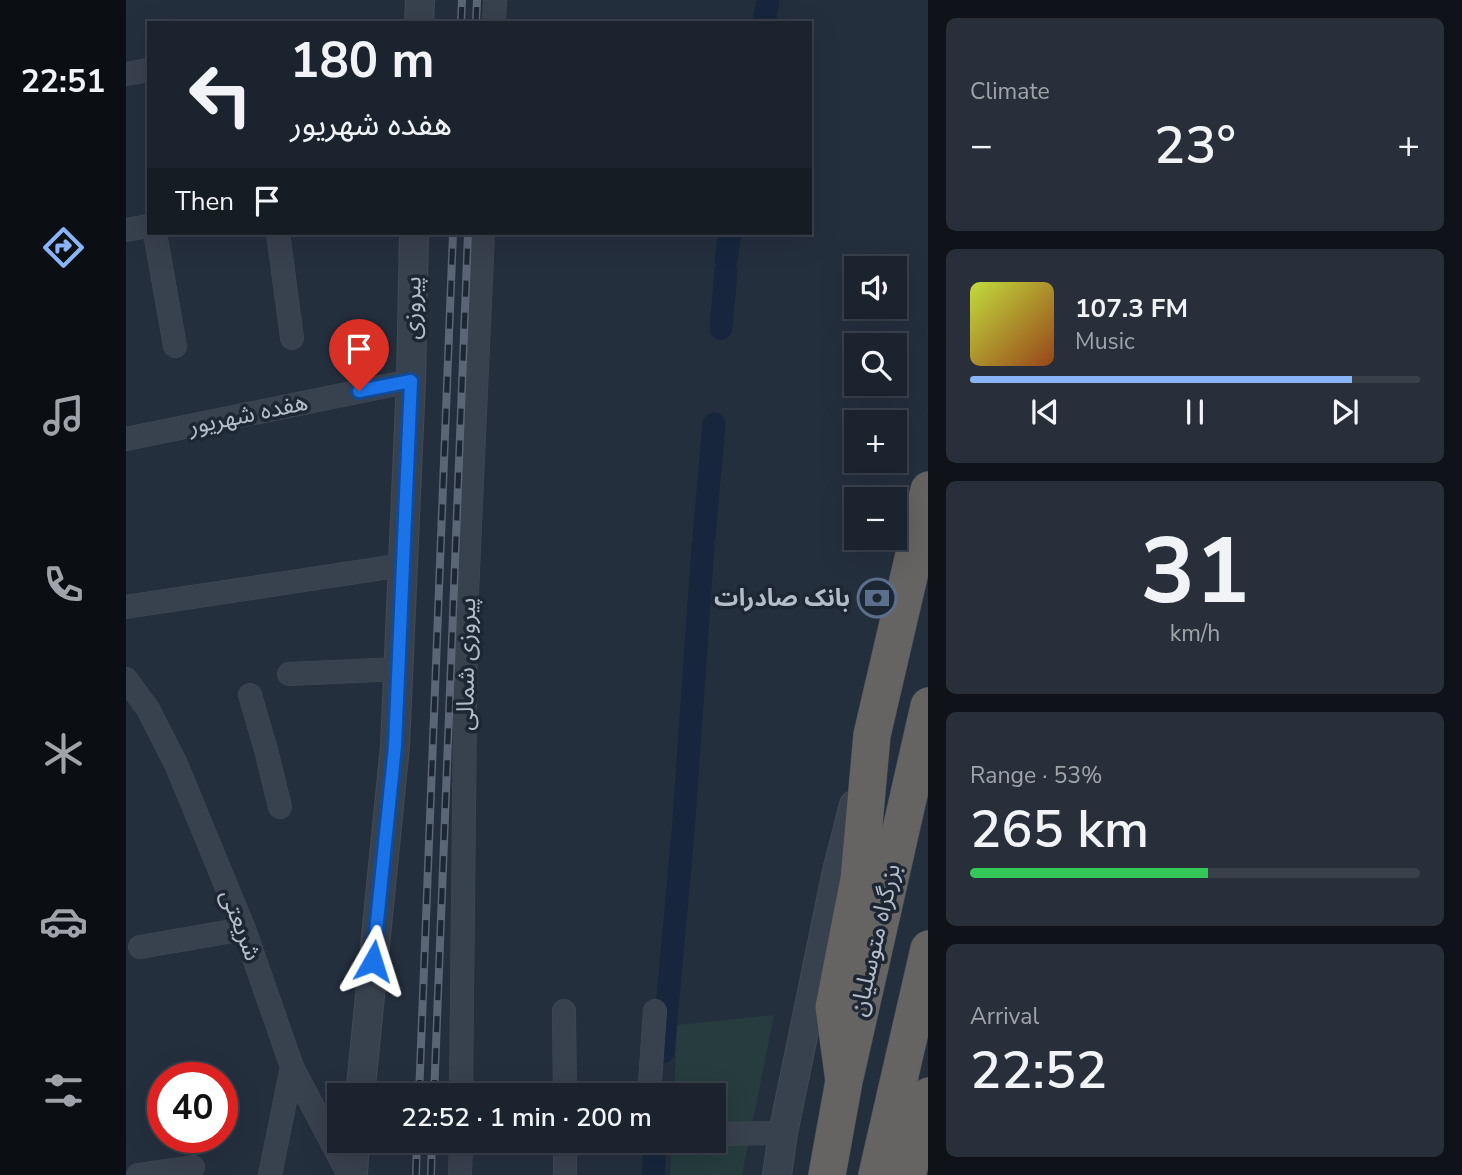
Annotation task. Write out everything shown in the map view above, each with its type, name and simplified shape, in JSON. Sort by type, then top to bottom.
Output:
[{"type":"highway","points":[[844,1081],[834,1007],[859,879],[872,735],[928,490]]},
{"type":"highway","name":"بزرگراه متوسلیان","points":[[827,1175],[844,1081],[928,706]]},
{"type":"highway","points":[[877,1175],[928,949]]},
{"type":"highway","points":[[907,1175],[928,1096]]},
{"type":"street","points":[[419,21],[420,0]]},
{"type":"street","points":[[494,21],[495,0]]},
{"type":"street","points":[[126,74],[147,70]]},
{"type":"street","points":[[126,230],[147,226]]},
{"type":"street","points":[[155,235],[175,346]]},
{"type":"street","points":[[278,235],[292,338]]},
{"type":"street","name":"پیروزی","points":[[361,1083],[395,746],[411,381],[414,235]]},
{"type":"street","name":"پیروزی شمالی","points":[[461,1083],[466,616],[483,235]]},
{"type":"street","name":"هفده شهریور","points":[[126,439],[411,381]]},
{"type":"street","points":[[126,607],[403,565]]},
{"type":"street","points":[[289,674],[399,669]]},
{"type":"street","name":"شریعتی","points":[[126,679],[137,712],[176,764],[244,929],[292,1067],[351,1175]]},
{"type":"street","points":[[250,695],[280,807]]},
{"type":"street","points":[[777,1175],[783,1133],[837,871],[872,735]]},
{"type":"street","points":[[140,947],[244,929]]},
{"type":"street","points":[[564,1011],[565,1083]]},
{"type":"street","points":[[650,1083],[655,1011]]},
{"type":"street","points":[[270,1175],[292,1067]]},
{"type":"street","points":[[726,1134],[783,1133]]},
{"type":"street","points":[[351,1175],[354,1153]]},
{"type":"street","points":[[460,1175],[461,1153]]},
{"type":"street","points":[[565,1153],[565,1175]]},
{"type":"street","points":[[138,1175],[193,1167]]},
{"type":"green space","points":[[774,1015],[742,1175],[670,1175],[671,1153],[726,1153],[726,1083],[675,1083],[677,1025]]},
{"type":"waterway","points":[[764,21],[768,0]]},
{"type":"waterway","points":[[726,259],[730,235]]},
{"type":"waterway","points":[[721,328],[726,271]]},
{"type":"waterway","points":[[704,536],[714,424]]},
{"type":"waterway","points":[[663,1052],[683,833],[703,546]]},
{"type":"waterway","points":[[653,1175],[655,1153]]},
{"type":"railway","points":[[461,21],[462,0]]},
{"type":"railway","points":[[476,21],[477,0]]},
{"type":"railway","points":[[420,1083],[453,235]]},
{"type":"railway","points":[[435,1083],[468,235]]},
{"type":"railway","points":[[416,1175],[417,1153]]},
{"type":"railway","points":[[431,1175],[432,1153]]},
{"type":"place","name":"بانک صادرات","points":[[877,598]]},
{"type":"route","points":[[359,391],[411,381],[395,746],[373,961]]}]
